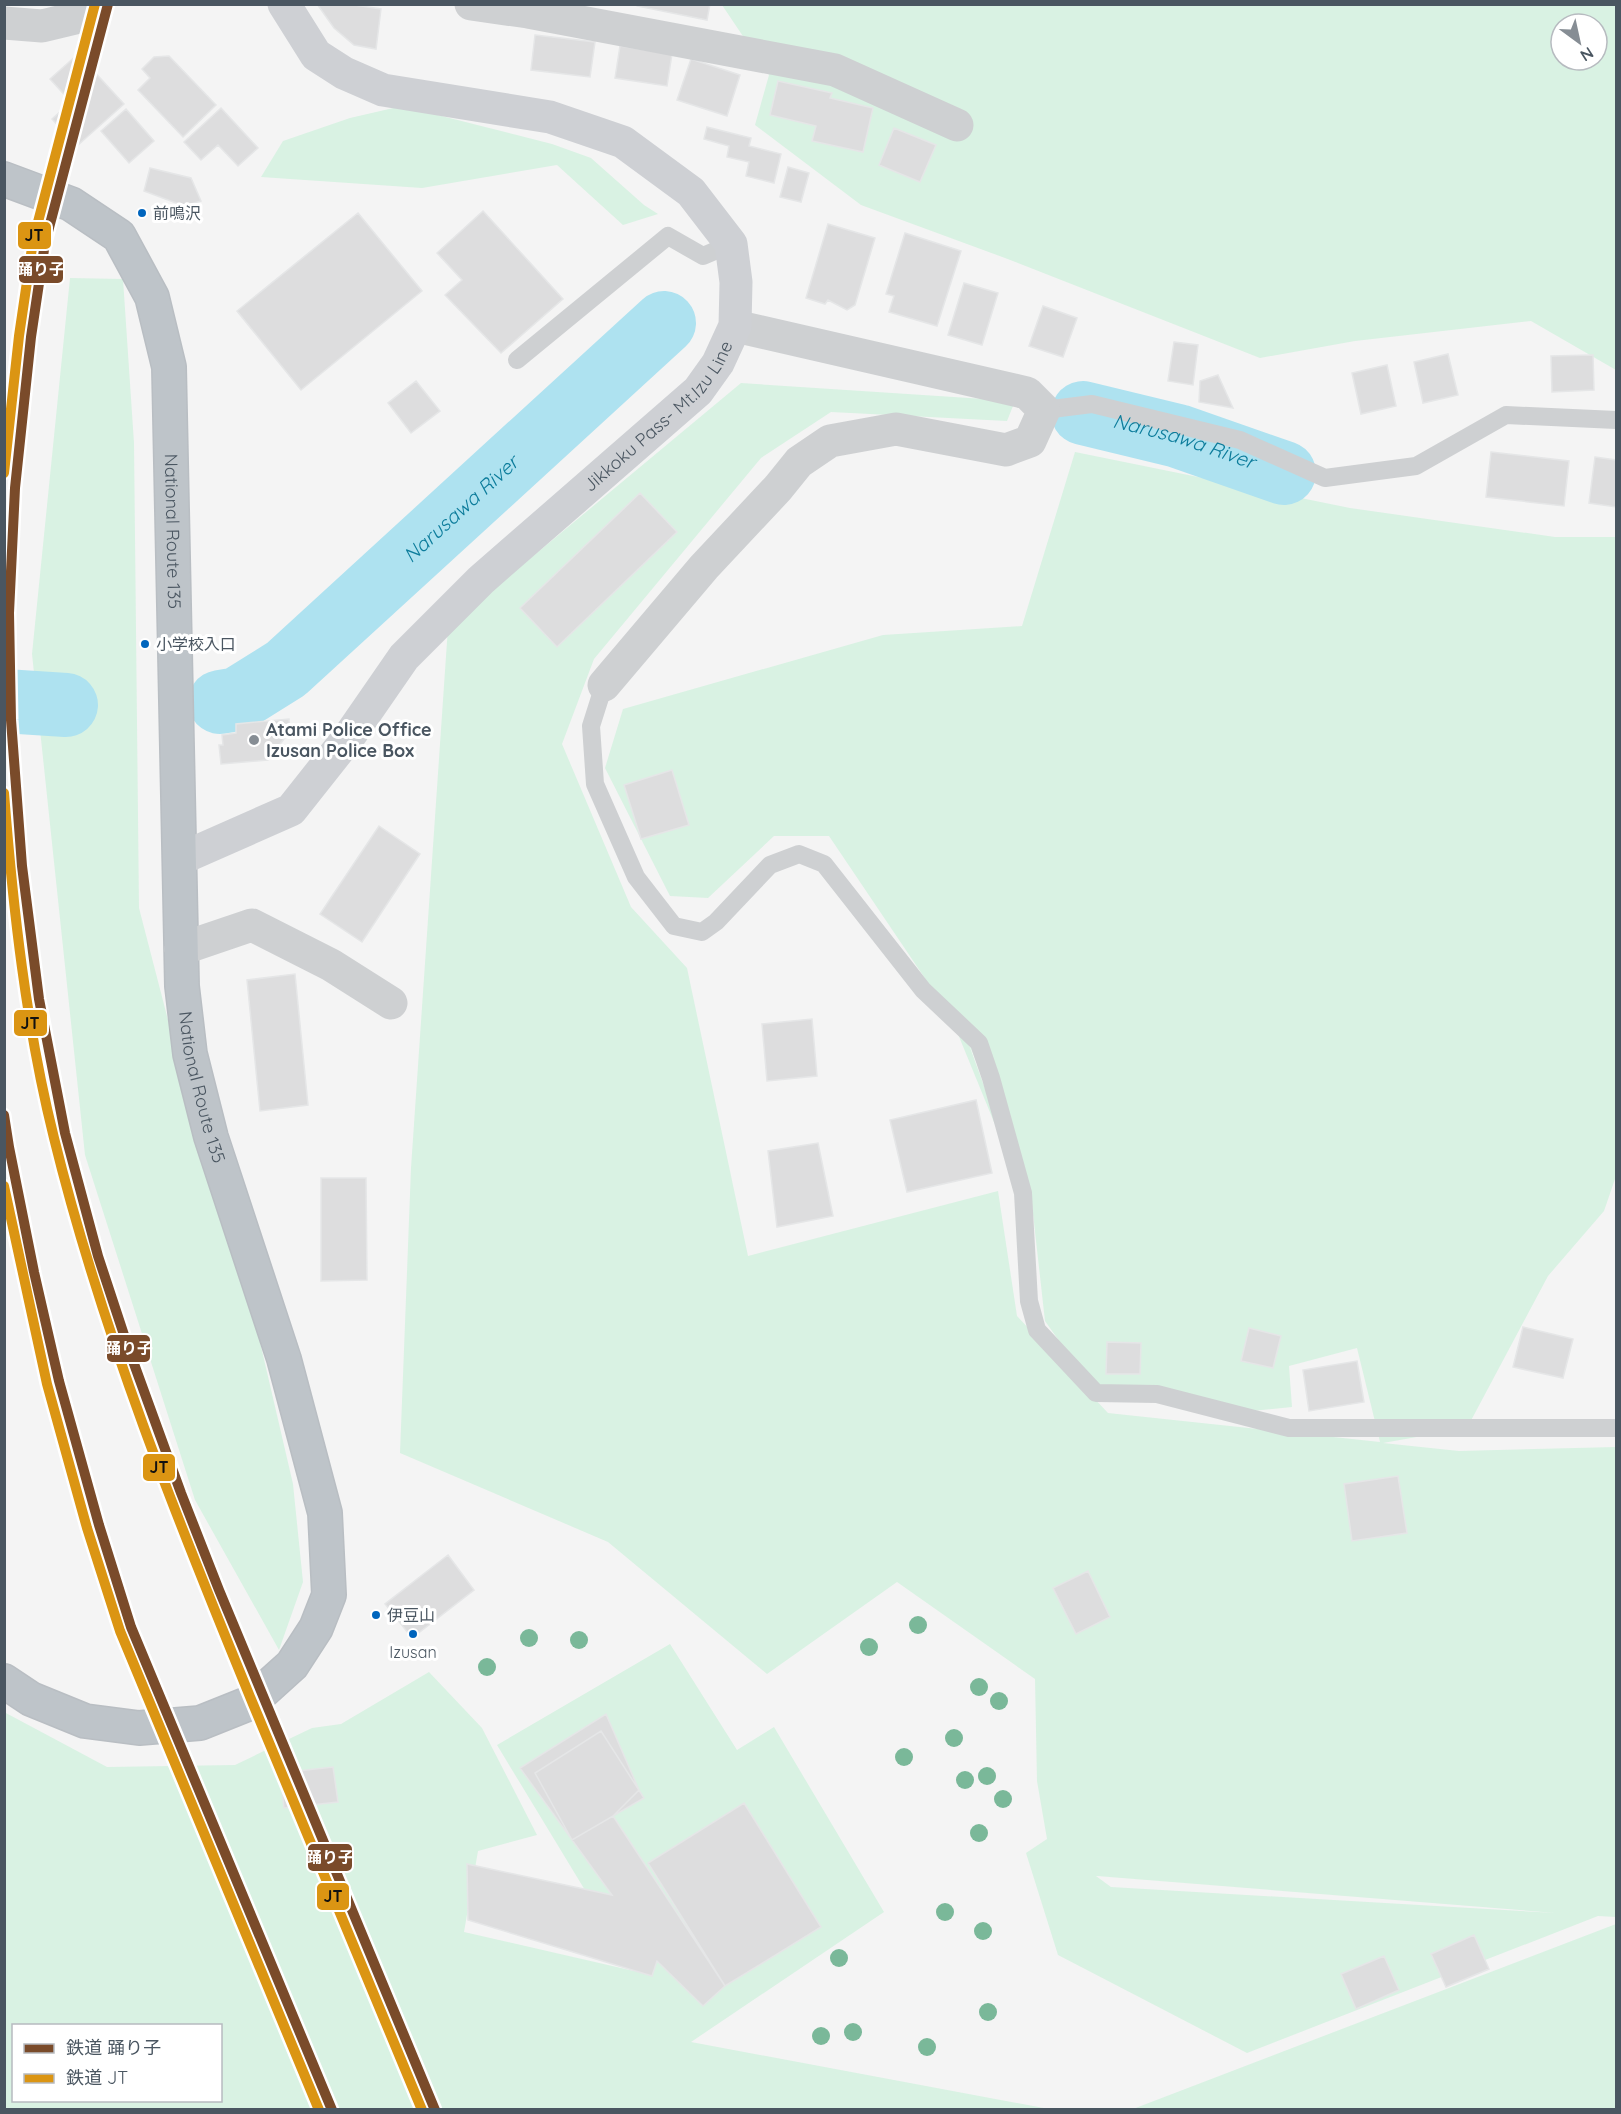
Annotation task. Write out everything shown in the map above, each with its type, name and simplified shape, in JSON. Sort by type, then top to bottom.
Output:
[{"type":"highway","name":"National Route 135","points":[[4,179],[71,204],[119,236],[152,297],[169,367],[182,986],[190,1054],[211,1137],[284,1359],[325,1513],[329,1595],[316,1628],[292,1665],[250,1703],[200,1723],[139,1728],[85,1721],[31,1699],[4,1681]]},
{"type":"main road","points":[[284,4],[316,55],[344,73],[384,90],[550,117],[623,142],[691,192],[731,244]]},
{"type":"main road","name":"Jikkoku Pass- Mt.Izu Line","points":[[180,859],[291,810],[348,738],[404,657],[481,580],[698,391],[718,363],[735,326],[736,282],[731,244]]},
{"type":"street","points":[[4,23],[42,26],[92,14],[96,4]]},
{"type":"street","points":[[471,4],[560,11],[835,70],[957,125]]},
{"type":"street","points":[[604,685],[704,567],[778,488],[799,462],[830,441],[896,429],[1006,450],[1030,441],[1044,410],[1027,393],[735,326]]},
{"type":"street","points":[[181,950],[252,925],[331,965],[391,1003]]},
{"type":"lane","points":[[517,360],[668,236],[703,256],[731,244]]},
{"type":"lane","points":[[1044,410],[1092,404],[1229,437],[1325,478],[1416,466],[1506,415],[1617,420]]},
{"type":"lane","points":[[604,685],[591,726],[595,784],[636,877],[674,926],[702,932],[716,922],[770,865],[799,854],[824,864],[924,990],[979,1043],[1023,1193],[1029,1301],[1037,1330],[1096,1393],[1157,1394],[1289,1428],[1617,1428]]},
{"type":"green space","points":[[722,5],[1616,5],[1616,370],[1531,321],[1355,341],[1260,358],[1005,258],[861,205],[755,125],[769,75]]},
{"type":"green space","points":[[402,106],[552,144],[591,158],[644,205],[658,214],[623,225],[557,165],[422,188],[261,177],[283,141],[350,118]]},
{"type":"green space","points":[[70,278],[123,279],[134,443],[139,908],[203,1155],[253,1312],[293,1484],[303,1582],[279,1650],[195,1500],[85,1155],[32,654]]},
{"type":"green space","points":[[741,383],[1015,401],[1007,421],[831,412],[761,458],[594,659],[562,744],[631,907],[687,968],[748,1256],[998,1191],[1017,1316],[1108,1413],[1380,1442],[1357,1348],[1289,1366],[1292,1407],[1231,1413],[1096,1393],[1045,1321],[1030,1187],[968,1042],[1023,1193],[951,1017],[829,836],[774,836],[708,898],[670,896],[605,768],[623,709],[883,635],[1022,626],[1075,452],[1350,508],[1555,537],[1616,537],[1616,1176],[1604,1211],[1548,1276],[1467,1428],[1383,1443],[1459,1451],[1616,1447],[1616,1917],[1598,1916],[1247,2053],[1058,1955],[1026,1853],[1047,1839],[1037,1781],[1035,1679],[897,1582],[767,1674],[608,1542],[400,1453],[411,1168],[448,627]],"holes":[[[1096,1876],[1556,1913],[1111,1887]]]},
{"type":"green space","points":[[670,1644],[737,1750],[774,1727],[884,1912],[691,2042],[1049,2109],[5,2109],[4,1712],[107,1767],[235,1765],[312,1728],[341,1724],[429,1672],[482,1728],[537,1835],[478,1851],[464,1932],[634,1971],[497,1745]]},
{"type":"green space","points":[[1616,1924],[1616,2109],[1133,2109]]},
{"type":"building","points":[[317,4],[348,4],[381,9],[376,49],[354,45],[334,28]]},
{"type":"building","points":[[637,4],[710,4],[707,20],[637,6]]},
{"type":"building","points":[[535,35],[595,42],[590,77],[531,70]]},
{"type":"building","points":[[620,46],[672,54],[667,86],[615,78]]},
{"type":"building","points":[[78,54],[124,104],[77,146],[52,119],[71,102],[50,79]]},
{"type":"building","points":[[169,56],[216,105],[183,137],[138,90],[150,78],[142,69],[154,57]]},
{"type":"building","points":[[691,59],[740,75],[727,116],[677,100]]},
{"type":"building","points":[[778,81],[832,93],[830,98],[873,108],[863,152],[812,141],[816,126],[770,115]]},
{"type":"building","points":[[221,108],[258,148],[238,166],[218,145],[201,160],[184,142]]},
{"type":"building","points":[[126,109],[154,141],[129,163],[101,131]]},
{"type":"building","points":[[707,127],[751,138],[749,146],[781,154],[774,183],[746,176],[749,162],[727,157],[729,146],[704,139]]},
{"type":"building","points":[[894,128],[936,145],[920,182],[879,165]]},
{"type":"building","points":[[788,167],[809,173],[801,202],[780,197]]},
{"type":"building","points":[[150,168],[191,178],[201,201],[184,206],[144,191]]},
{"type":"building","points":[[483,211],[563,299],[501,353],[445,295],[462,280],[437,253]]},
{"type":"building","points":[[358,213],[422,291],[301,390],[237,311]]},
{"type":"building","points":[[828,224],[875,238],[855,305],[847,310],[828,300],[825,304],[806,298]]},
{"type":"building","points":[[905,233],[961,251],[937,326],[889,312],[894,296],[886,294]]},
{"type":"building","points":[[964,283],[998,293],[982,345],[948,335]]},
{"type":"building","points":[[1043,306],[1077,318],[1063,357],[1029,346]]},
{"type":"building","points":[[1174,342],[1198,345],[1193,385],[1168,381]]},
{"type":"building","points":[[1448,354],[1458,395],[1423,403],[1414,362]]},
{"type":"building","points":[[1593,355],[1594,390],[1552,392],[1551,356]]},
{"type":"building","points":[[1387,365],[1396,406],[1361,414],[1352,373]]},
{"type":"building","points":[[1218,375],[1233,408],[1199,402],[1200,381]]},
{"type":"building","points":[[416,381],[440,411],[411,433],[388,403]]},
{"type":"building","points":[[1491,452],[1569,461],[1564,506],[1486,497]]},
{"type":"building","points":[[1595,457],[1616,460],[1616,507],[1589,503]]},
{"type":"building","points":[[640,493],[677,532],[557,647],[520,608]]},
{"type":"building","points":[[289,719],[290,731],[268,760],[221,764],[219,745],[223,745],[222,735],[236,733],[236,724]]},
{"type":"building","points":[[672,770],[689,825],[641,839],[624,785]]},
{"type":"building","points":[[379,826],[420,854],[362,942],[320,914]]},
{"type":"building","points":[[295,974],[308,1105],[260,1111],[247,980]]},
{"type":"building","points":[[812,1019],[817,1076],[767,1081],[762,1024]]},
{"type":"building","points":[[976,1100],[992,1173],[907,1192],[890,1120]]},
{"type":"building","points":[[818,1143],[833,1216],[777,1227],[768,1151]]},
{"type":"building","points":[[321,1178],[366,1178],[367,1280],[321,1281]]},
{"type":"building","points":[[1523,1327],[1573,1339],[1563,1378],[1513,1367]]},
{"type":"building","points":[[1249,1328],[1281,1336],[1273,1368],[1241,1361]]},
{"type":"building","points":[[1107,1342],[1141,1343],[1140,1374],[1106,1374]]},
{"type":"building","points":[[1357,1361],[1364,1402],[1309,1411],[1303,1370]]},
{"type":"building","points":[[1398,1476],[1407,1533],[1352,1541],[1344,1484]]},
{"type":"building","points":[[448,1555],[474,1590],[412,1638],[385,1604]]},
{"type":"building","points":[[1088,1571],[1110,1617],[1076,1634],[1053,1588]]},
{"type":"building","points":[[606,1714],[639,1790],[613,1816],[725,1986],[703,2006],[657,1961],[652,1976],[468,1920],[467,1864],[612,1895],[520,1768]]},
{"type":"building","points":[[601,1731],[644,1798],[572,1840],[535,1773]]},
{"type":"building","points":[[333,1767],[338,1802],[284,1808],[280,1773]]},
{"type":"building","points":[[744,1803],[821,1927],[725,1986],[648,1863]]},
{"type":"building","points":[[1474,1935],[1489,1969],[1446,1987],[1431,1954]]},
{"type":"building","points":[[1384,1956],[1399,1990],[1356,2009],[1341,1974]]},
{"type":"waterway","name":"Narusawa River","points":[[220,702],[238,699],[286,669],[664,323]]},
{"type":"waterway","name":"Narusawa River","points":[[1083,413],[1178,436],[1284,473]]},
{"type":"waterway","name":"Narusawa River","points":[[4,701],[66,705]]},
{"type":"rail line","name":"JT","points":[[4,473],[19,336],[33,241],[95,4]]},
{"type":"rail line","name":"踊り子","points":[[108,4],[45,243],[31,337],[15,488],[9,613],[11,720],[22,866],[39,999],[65,1133],[98,1256],[129,1350],[219,1590],[435,2110]]},
{"type":"rail line","name":"JT","points":[[4,793],[16,923],[28,1010],[54,1138],[95,1283],[169,1495],[253,1704],[422,2110]]},
{"type":"rail line","name":"踊り子","points":[[4,1115],[34,1272],[59,1381],[99,1525],[131,1627],[332,2110]]},
{"type":"rail line","name":"JT","points":[[4,1186],[47,1384],[87,1528],[120,1631],[319,2110]]},
{"type":"place","name":"前鳴沢","points":[[142,213]]},
{"type":"place","name":"小学校入口","points":[[145,644]]},
{"type":"place","name":"Atami Police Office Izusan Police Box","points":[[254,740]]},
{"type":"place","name":"伊豆山","points":[[376,1615]]},
{"type":"place","name":"Izusan","points":[[413,1634]]}]
